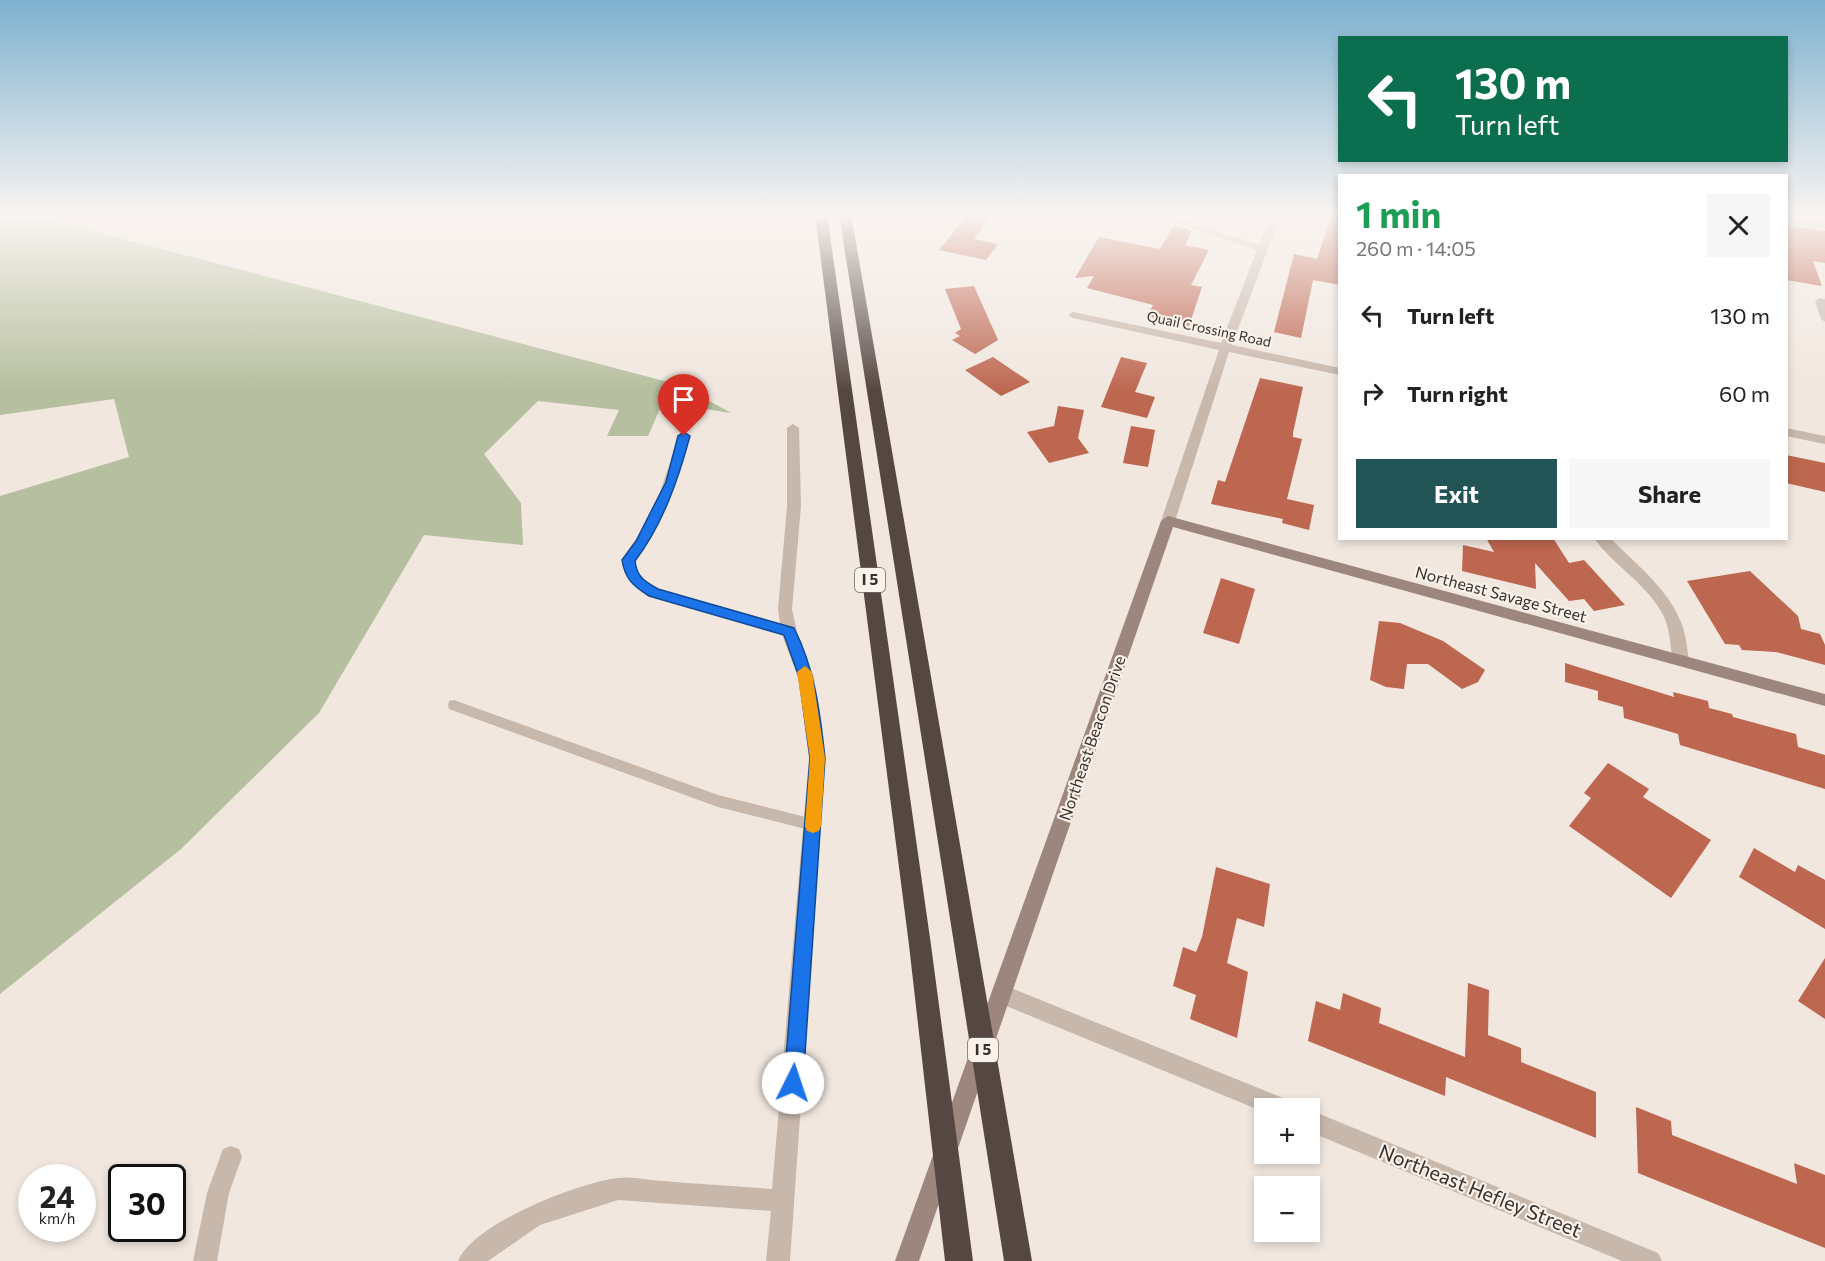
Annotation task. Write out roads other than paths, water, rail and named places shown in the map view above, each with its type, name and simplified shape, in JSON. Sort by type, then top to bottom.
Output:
[{"type":"highway","name":"I 5","points":[[829,273],[920,945],[959,1261]]},
{"type":"highway","name":"I 5","points":[[855,273],[1018,1261]]},
{"type":"street","name":"Northeast Beacon Drive","points":[[907,1261],[1168,521],[1225,348],[1254,273]]},
{"type":"street","name":"Quail Crossing Road","points":[[1073,315],[1338,372]]},
{"type":"street","points":[[778,1261],[817,758],[812,706],[806,677],[789,632],[785,609],[794,506],[793,428]]},
{"type":"street","points":[[1788,432],[1825,440]]},
{"type":"street","name":"Northeast Savage Street","points":[[1168,521],[1825,700]]},
{"type":"street","points":[[1603,540],[1654,592],[1669,614],[1678,632],[1681,661]]},
{"type":"street","points":[[1001,994],[1256,1098]]},
{"type":"street","name":"Northeast Hefley Street","points":[[1320,1125],[1650,1261]]},
{"type":"street","points":[[206,1261],[218,1193],[231,1157]]},
{"type":"street","points":[[470,1261],[498,1238],[533,1216],[577,1200],[618,1189],[784,1201]]},
{"type":"lane","points":[[1825,302],[1819,301],[1825,319]]},
{"type":"lane","points":[[684,436],[672,482],[641,543],[628,560],[630,572],[637,583],[654,592],[789,632]]},
{"type":"lane","points":[[454,705],[718,801],[813,825]]}]
